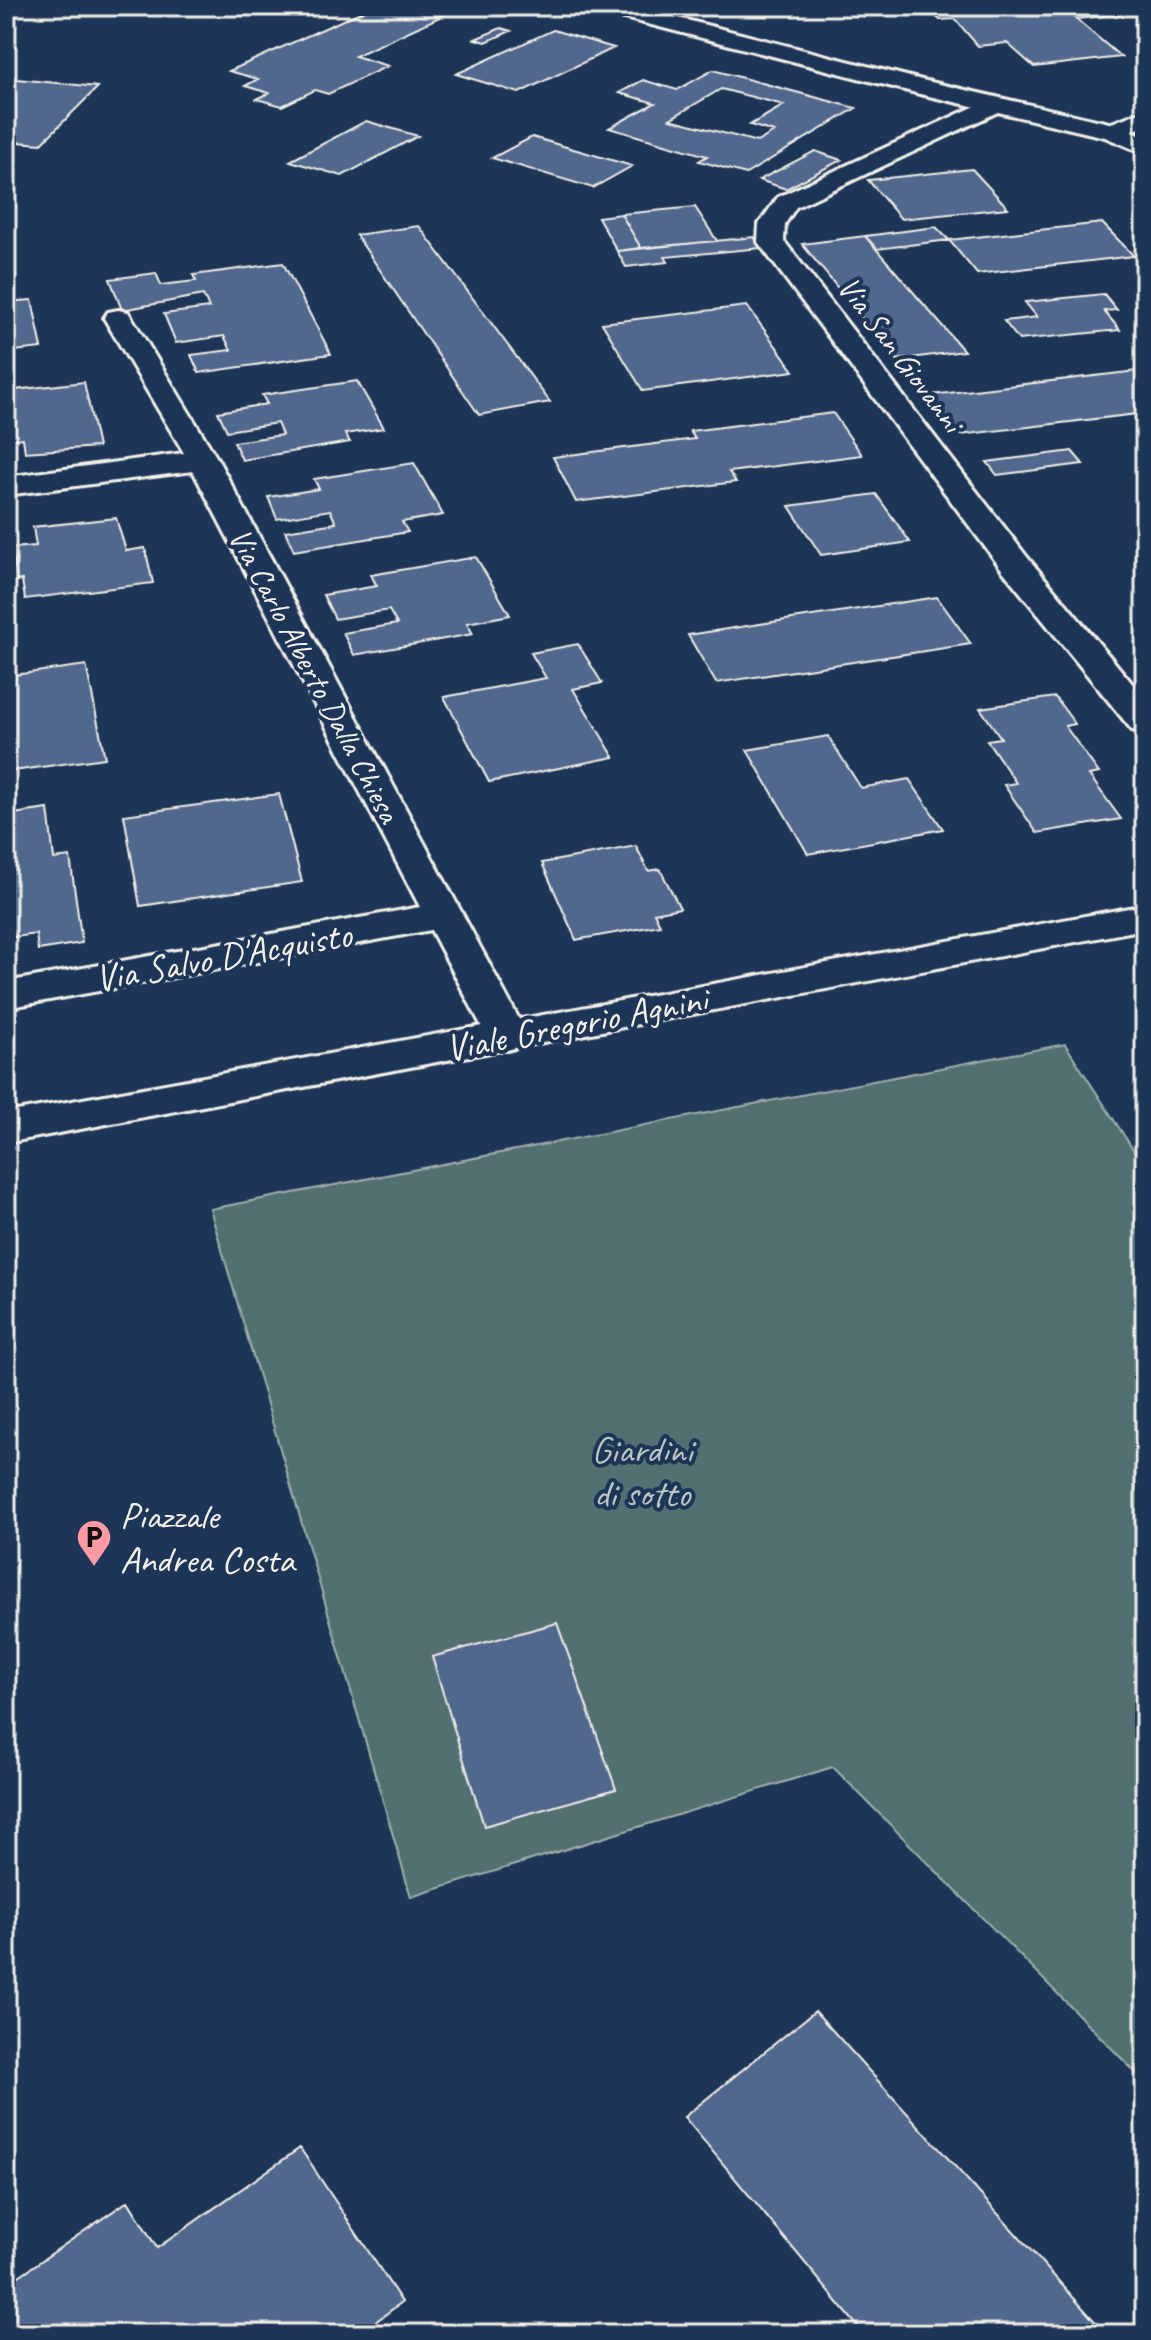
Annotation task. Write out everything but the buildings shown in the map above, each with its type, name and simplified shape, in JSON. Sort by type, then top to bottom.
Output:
[{"type":"street","points":[[605,6],[993,105],[1113,131],[1145,147]]},
{"type":"street","name":"Via San Giovanni","points":[[993,105],[787,202],[772,224],[771,242],[1015,564],[1145,722]]},
{"type":"street","points":[[1113,131],[1145,117]]},
{"type":"street","name":"Via Carlo Alberto Dalla Chiesa","points":[[118,318],[203,460],[507,1036]]},
{"type":"street","points":[[6,486],[203,460]]},
{"type":"street","name":"Via Salvo D'Acquisto","points":[[6,995],[441,916]]},
{"type":"street","name":"Viale Gregorio Agnini","points":[[6,1128],[1145,917]]},
{"type":"green space","name":"Giardini di sotto","points":[[1065,1044],[1145,1168],[1145,2082],[833,1767],[411,1897],[210,1209]]},
{"type":"place","name":"Piazzale Andrea Costa","points":[[94,1568]]}]
